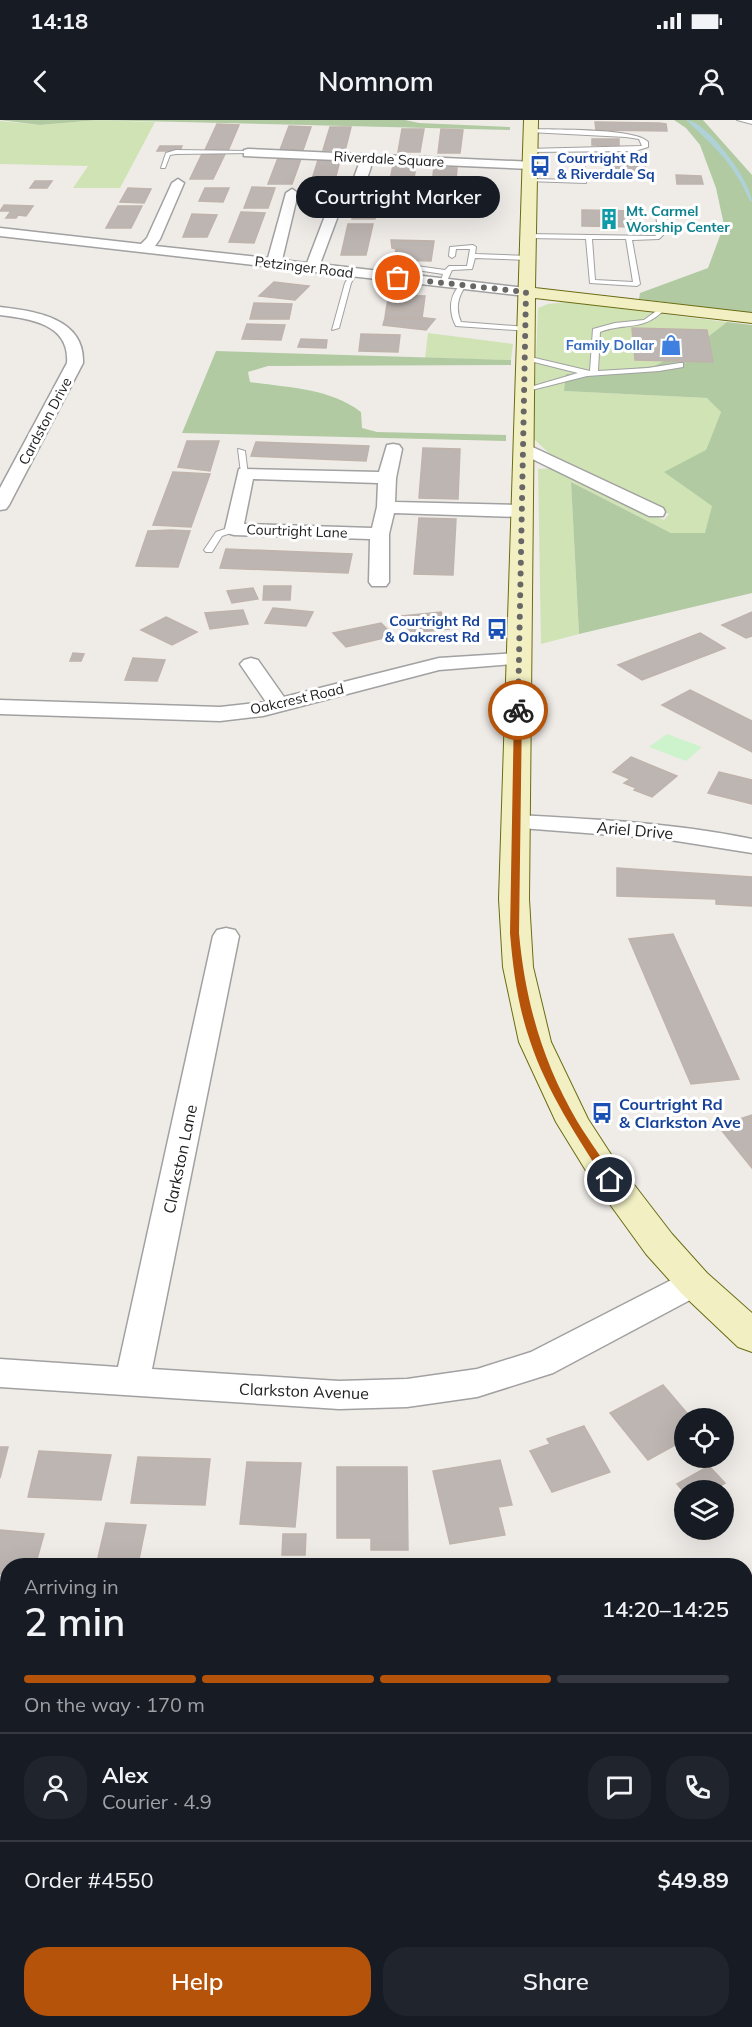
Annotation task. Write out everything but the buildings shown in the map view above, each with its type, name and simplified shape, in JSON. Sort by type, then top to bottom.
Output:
[{"type":"street","points":[[531,126],[524,448],[520,511],[514,910],[518,967],[535,1042],[573,1122],[600,1165],[652,1236],[694,1283],[752,1336]]},
{"type":"street","name":"Riverdale Square","points":[[248,153],[532,162]]},
{"type":"street","points":[[312,268],[339,195],[352,191],[360,184],[367,158]]},
{"type":"street","points":[[144,249],[153,239],[178,183]]},
{"type":"street","points":[[274,264],[292,193]]},
{"type":"street","name":"Petzinger Road","points":[[0,232],[387,277],[445,277],[462,285],[750,318]]},
{"type":"street","name":"Cardston Drive","points":[[0,310],[40,319],[70,335],[76,344],[78,353],[75,363],[0,505]]},
{"type":"street","points":[[524,448],[656,512]]},
{"type":"street","points":[[379,582],[380,534],[386,507],[387,478],[393,449]]},
{"type":"street","points":[[245,473],[387,478]]},
{"type":"street","name":"Courtright Lane","points":[[245,473],[234,530],[380,534]]},
{"type":"street","points":[[386,507],[520,511]]},
{"type":"street","name":"Oakcrest Road","points":[[0,707],[200,714],[263,709],[439,664],[519,659]]},
{"type":"street","points":[[251,664],[279,705]]},
{"type":"street","name":"Ariel Drive","points":[[516,822],[633,828],[718,838],[752,846]]},
{"type":"street","name":"Clarkston Lane","points":[[132,1381],[226,936]]},
{"type":"street","name":"Clarkston Avenue","points":[[0,1373],[339,1395],[407,1393],[477,1383],[541,1363],[694,1283]]},
{"type":"lane","points":[[740,120],[752,122]]},
{"type":"lane","points":[[531,126],[582,133],[626,135],[641,138],[645,142],[645,147],[635,149],[581,150],[532,162]]},
{"type":"lane","points":[[581,150],[582,133]]},
{"type":"lane","points":[[162,166],[168,154],[177,152],[248,153]]},
{"type":"lane","points":[[532,162],[584,182],[582,159],[561,159]]},
{"type":"lane","points":[[528,236],[648,238],[661,236],[659,216]]},
{"type":"lane","points":[[589,237],[592,282],[637,284],[629,238]]},
{"type":"lane","points":[[445,277],[449,268],[470,268],[473,247],[453,247],[452,256]]},
{"type":"lane","points":[[472,256],[528,258]]},
{"type":"lane","points":[[335,328],[348,283],[354,273]]},
{"type":"lane","points":[[462,285],[455,296],[454,317],[459,324],[526,329]]},
{"type":"lane","points":[[594,373],[596,331],[645,323],[653,320],[663,308]]},
{"type":"lane","points":[[525,357],[567,369],[594,373]]},
{"type":"lane","points":[[524,390],[594,373],[680,365]]},
{"type":"lane","points":[[241,451],[245,473]]},
{"type":"lane","points":[[208,550],[219,534],[234,530]]},
{"type":"green space","points":[[0,120],[97,120],[40,125]]},
{"type":"green space","points":[[97,120],[155,122],[120,188],[73,188],[88,166],[0,164],[0,121],[40,125]]},
{"type":"green space","points":[[97,120],[405,120],[419,123],[510,127],[510,130]]},
{"type":"green space","points":[[674,120],[703,120],[752,175],[752,313],[639,299],[640,293],[708,268],[724,225],[716,188],[700,145],[686,128]]},
{"type":"green space","points":[[567,302],[727,322],[700,343],[654,366],[566,374],[565,391],[708,398],[721,412],[706,450],[712,506],[706,533],[671,533],[571,482],[579,634],[541,644],[538,469],[554,468],[664,520],[669,514],[555,459],[533,438],[538,308],[548,304]]},
{"type":"green space","points":[[727,322],[752,325],[752,593],[579,634],[571,482],[671,533],[705,533],[712,506],[664,472],[706,450],[721,412],[707,398],[564,391],[566,374],[654,366],[700,343]]},
{"type":"green space","points":[[428,333],[513,344],[511,360],[425,358]]},
{"type":"green space","points":[[216,351],[511,360],[511,365],[268,366],[248,372],[250,382],[308,390],[349,404],[361,412],[362,428],[377,432],[506,435],[506,441],[182,433]]},
{"type":"green space","points":[[667,734],[702,747],[686,761],[649,747]]},
{"type":"waterway","points":[[688,120],[726,156],[740,176],[752,201]]},
{"type":"way so far","points":[[398,278],[526,292],[524,448],[520,511],[518,710]]},
{"type":"place","name":"Courtright Rd & Riverdale Sq","points":[[540,166]]},
{"type":"place","name":"Mt. Carmel Worship Center","points":[[609,219]]},
{"type":"place","name":"Courtright Marker","points":[[398,278]]},
{"type":"place","name":"Family Dollar","points":[[671,345]]},
{"type":"place","name":"Courtright Rd & Oakcrest Rd","points":[[497,629]]},
{"type":"place","name":"Courtright Rd & Clarkston Ave","points":[[602,1113]]},
{"type":"route","points":[[518,710],[514,899],[518,967],[524,1005],[535,1042],[552,1082],[573,1122],[610,1180]]}]
